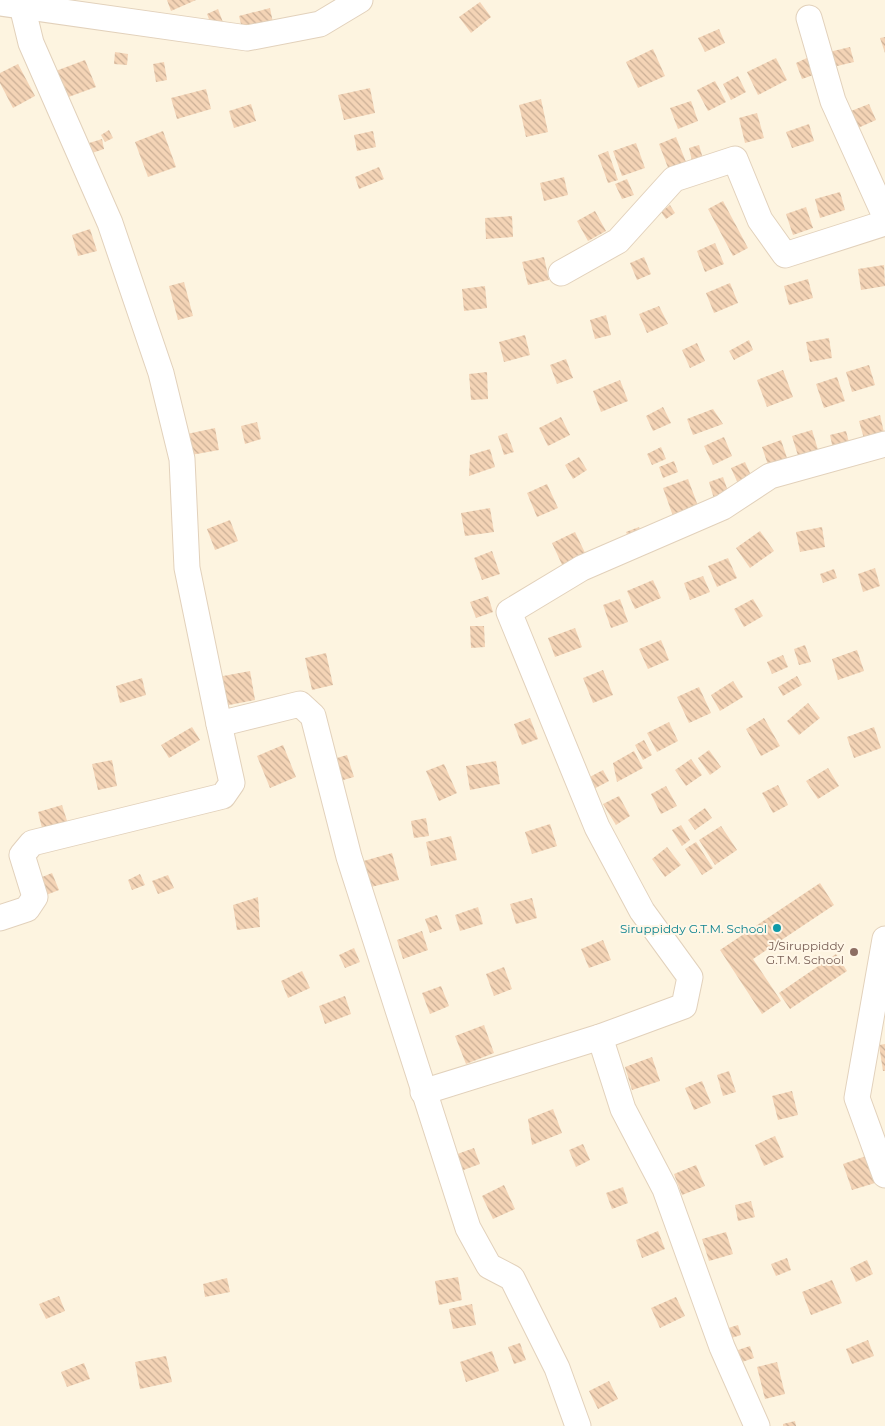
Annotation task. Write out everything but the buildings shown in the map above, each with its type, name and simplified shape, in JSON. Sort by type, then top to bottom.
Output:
[{"type":"street","points":[[11,5],[247,38],[320,24],[360,0]]},
{"type":"street","points":[[0,918],[27,908],[35,897],[22,855],[32,843],[223,796],[232,783],[187,568],[182,459],[161,373],[110,224],[31,43],[11,5]]},
{"type":"street","points":[[809,18],[833,101],[885,216]]},
{"type":"street","points":[[561,273],[618,242],[674,179],[735,159],[760,220],[784,255],[885,223]]},
{"type":"street","points":[[423,1092],[600,1037],[684,1006],[690,977],[642,911],[597,827],[509,612],[582,568],[723,507],[770,476],[885,444]]},
{"type":"street","points":[[219,724],[300,704],[313,716],[349,857],[468,1228],[489,1266],[512,1278],[556,1368],[578,1426]]},
{"type":"street","points":[[885,939],[857,1098],[885,1175]]},
{"type":"street","points":[[600,1037],[623,1109],[665,1190],[722,1347],[757,1426]]},
{"type":"place","name":"Siruppiddy G.T.M. School","points":[[777,928]]},
{"type":"place","name":"J/Siruppiddy G.T.M. School","points":[[854,952]]}]
